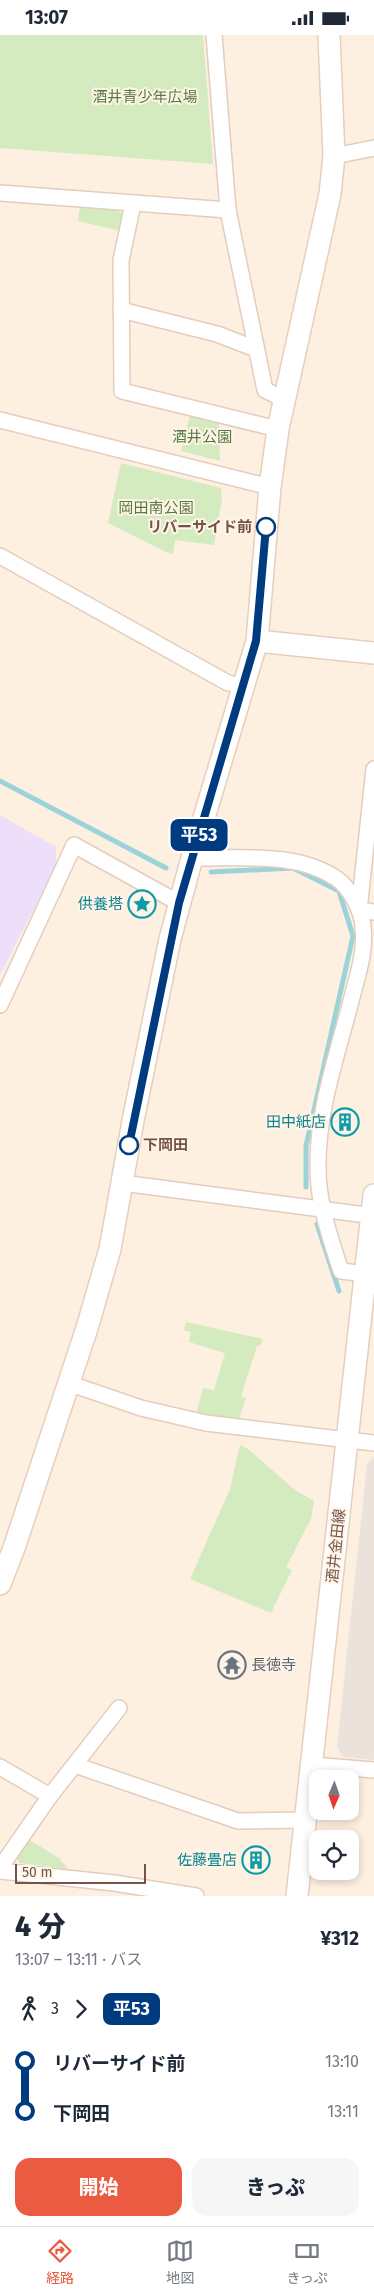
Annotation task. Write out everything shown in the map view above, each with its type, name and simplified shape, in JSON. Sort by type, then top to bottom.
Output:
[{"type":"street","points":[[214,35],[228,210],[238,266],[254,330],[265,391],[284,399]]},
{"type":"street","points":[[0,1584],[14,1549],[110,1249],[133,1121],[182,895],[256,641],[270,487],[278,429],[330,193],[334,156],[329,35]]},
{"type":"street","points":[[334,156],[374,148]]},
{"type":"street","points":[[0,193],[228,210]]},
{"type":"street","points":[[133,204],[121,260],[122,391],[278,429]]},
{"type":"street","points":[[120,310],[217,334],[256,349]]},
{"type":"street","points":[[0,420],[270,487]]},
{"type":"street","points":[[0,556],[228,683],[244,686]]},
{"type":"street","points":[[256,641],[374,653]]},
{"type":"street","points":[[359,910],[374,769]]},
{"type":"street","points":[[0,1005],[74,845],[182,895]]},
{"type":"street","points":[[191,862],[291,861],[315,867],[337,879],[349,891],[359,910],[363,926],[361,961],[321,1119],[318,1168],[321,1209],[341,1271],[366,1274]]},
{"type":"street","points":[[359,910],[374,912]]},
{"type":"street","points":[[122,1183],[321,1209],[373,1209]]},
{"type":"street","name":"酒井金田線","points":[[297,1896],[373,1209]]},
{"type":"street","points":[[68,1383],[141,1408],[206,1423],[374,1443]]},
{"type":"street","points":[[120,1708],[50,1796],[0,1869],[114,1883],[196,1896]]},
{"type":"street","points":[[75,1765],[238,1821],[305,1820]]},
{"type":"street","points":[[312,1765],[374,1770]]},
{"type":"street","points":[[0,1767],[50,1796]]},
{"type":"shaded area","points":[[0,815],[56,847],[56,859],[55,867],[0,975]]},
{"type":"shaded area","points":[[374,1457],[374,1760],[343,1757],[337,1747],[367,1464]]},
{"type":"green space","name":"酒井青少年広場","points":[[0,35],[203,35],[213,164],[0,148]]},
{"type":"green space","points":[[80,207],[119,210],[124,216],[121,231],[78,221]]},
{"type":"green space","name":"酒井公園","points":[[190,415],[219,424],[220,461],[181,451]]},
{"type":"green space","name":"岡田南公園","points":[[121,463],[221,488],[222,499],[214,545],[175,540],[173,554],[108,523]]},
{"type":"green space","points":[[186,1322],[263,1339],[260,1346],[257,1346],[241,1396],[246,1398],[238,1422],[196,1415],[203,1388],[214,1390],[225,1353],[189,1342],[191,1332],[184,1330]]},
{"type":"green space","points":[[240,1445],[248,1449],[295,1490],[314,1501],[311,1519],[286,1567],[292,1570],[271,1613],[190,1579],[230,1489]]},
{"type":"green space","points":[[28,1839],[59,1858],[68,1869],[19,1863],[16,1856]]},
{"type":"waterway","points":[[0,781],[166,868]]},
{"type":"waterway","points":[[211,872],[293,868],[339,891],[353,936],[306,1146],[306,1187]]},
{"type":"waterway","points":[[317,1224],[339,1291]]},
{"type":"bus line","name":"平53","points":[[129,1145],[170,939],[179,903],[256,641],[266,527]]},
{"type":"place","name":"リバーサイド前","points":[[266,527]]},
{"type":"place","name":"供養塔","points":[[142,904]]},
{"type":"place","name":"田中紙店","points":[[345,1122]]},
{"type":"place","name":"下岡田","points":[[129,1145]]},
{"type":"place","name":"長徳寺","points":[[232,1665]]},
{"type":"place","name":"佐藤畳店","points":[[256,1860]]}]
